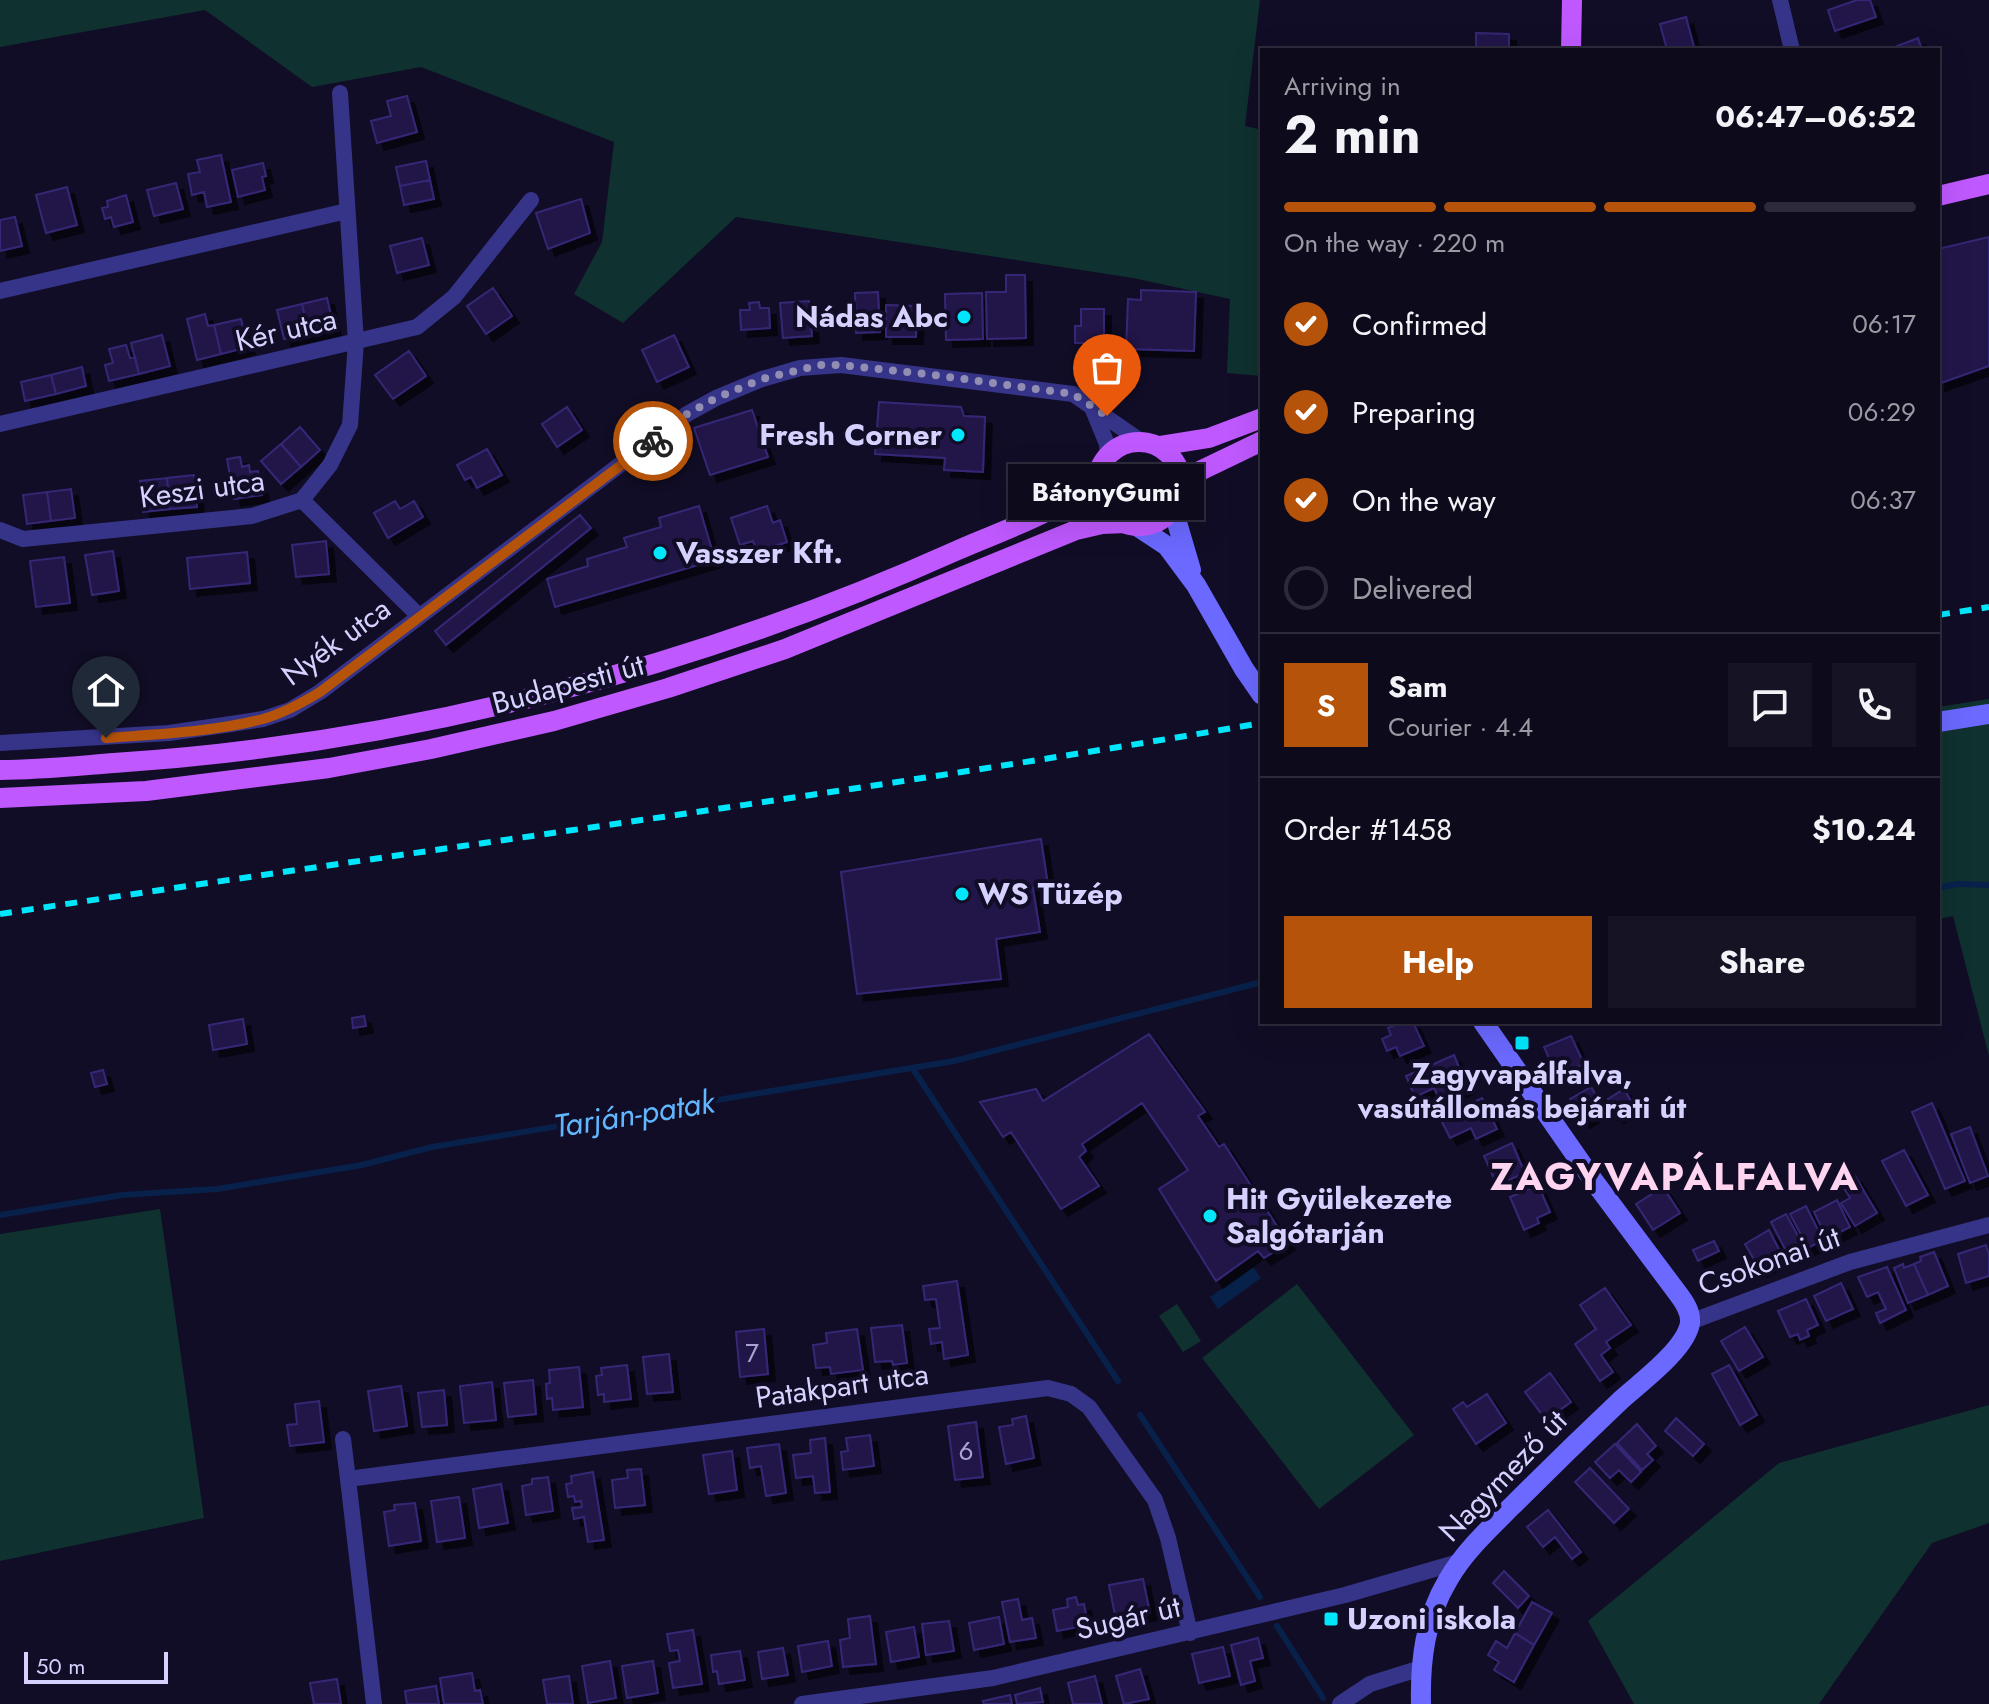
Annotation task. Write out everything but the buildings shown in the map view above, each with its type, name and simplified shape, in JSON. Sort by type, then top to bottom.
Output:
[{"type":"main road","points":[[1571,48],[1572,0]]},
{"type":"main road","points":[[1940,196],[1989,184]]},
{"type":"main road","points":[[1260,419],[1209,438],[1123,445],[1103,464],[1098,490],[1104,507],[1117,520],[1130,524],[1167,546],[1196,585],[1260,692]]},
{"type":"main road","points":[[1181,480],[1260,442]]},
{"type":"main road","points":[[1130,524],[1156,523],[1173,509],[1180,496],[1181,480],[1172,457],[1150,444]]},
{"type":"main road","name":"Budapesti út","points":[[0,770],[181,759],[327,741],[549,692],[719,643],[907,572],[1058,505],[1091,482],[1103,464]]},
{"type":"main road","points":[[1173,509],[1196,585]]},
{"type":"main road","name":"Budapesti út","points":[[0,798],[146,791],[329,768],[554,721],[668,688],[785,649],[1076,530],[1102,524],[1130,524]]},
{"type":"main road","points":[[1940,722],[1989,714]]},
{"type":"main road","name":"Csokonai út","points":[[1484,1024],[1600,1191],[1679,1295],[1688,1310],[1690,1322]]},
{"type":"main road","name":"Nagymező út","points":[[1421,1704],[1421,1668],[1434,1608],[1449,1578],[1472,1546],[1675,1350],[1690,1322]]},
{"type":"street","points":[[1780,0],[1792,48]]},
{"type":"street","name":"Keszi utca","points":[[0,530],[23,539],[252,516],[302,500],[330,465],[350,425],[356,342],[340,93]]},
{"type":"street","name":"Kér utca","points":[[0,424],[417,327],[454,297],[531,200]]},
{"type":"street","points":[[0,291],[347,211]]},
{"type":"street","points":[[302,500],[419,616],[687,414],[762,379],[800,368],[841,365],[1073,394],[1150,444]]},
{"type":"street","points":[[1090,404],[1107,444],[1103,464]]},
{"type":"street","name":"Nyék utca","points":[[0,743],[169,733],[263,719],[290,710],[320,692],[419,616]]},
{"type":"street","name":"Csokonai út","points":[[1690,1322],[1850,1262],[1989,1225]]},
{"type":"street","name":"Patakpart utca","points":[[348,1479],[1048,1388],[1071,1394],[1089,1407],[1155,1500],[1168,1538],[1190,1633]]},
{"type":"street","points":[[343,1439],[374,1704]]},
{"type":"street","name":"Sugár út","points":[[802,1704],[993,1678],[1291,1608],[1462,1561]]},
{"type":"street","points":[[1340,1704],[1370,1684],[1421,1668]]},
{"type":"green space","points":[[0,0],[1260,0],[1245,126],[1260,130],[1260,376],[1227,373],[1230,299],[1133,278],[736,217],[623,323],[574,294],[602,242],[614,142],[421,67],[312,87],[205,10],[0,47]]},
{"type":"green space","points":[[1989,699],[1989,1056],[1953,916],[1940,919],[1940,707]]},
{"type":"green space","points":[[160,1209],[204,1518],[0,1561],[0,1234]]},
{"type":"green space","points":[[1297,1284],[1414,1435],[1319,1509],[1202,1358]]},
{"type":"green space","points":[[1177,1304],[1201,1341],[1183,1352],[1159,1316]]},
{"type":"green space","points":[[1989,1405],[1989,1523],[1932,1543],[1819,1704],[1634,1704],[1588,1621],[1779,1463]]},
{"type":"water","points":[[1253,1267],[1261,1278],[1218,1309],[1210,1297]]},
{"type":"waterway","name":"Tarján-patak","points":[[1940,888],[1957,884],[1989,885]]},
{"type":"waterway","name":"Tarján-patak","points":[[0,1215],[122,1195],[217,1189],[362,1165],[432,1147],[954,1061],[1260,983]]},
{"type":"waterway","points":[[913,1069],[1118,1381]]},
{"type":"waterway","points":[[1140,1415],[1260,1597]]},
{"type":"waterway","points":[[1277,1626],[1323,1698]]},
{"type":"railway","points":[[1940,615],[1989,607]]},
{"type":"railway","points":[[0,914],[790,798],[1260,723]]},
{"type":"way so far","points":[[653,441],[687,414],[716,398],[762,379],[820,365],[927,374],[1073,394],[1107,416]]},
{"type":"place","name":"Nádas Abc","points":[[964,317]]},
{"type":"place","name":"BátonyGumi","points":[[1107,416]]},
{"type":"place","name":"Fresh Corner","points":[[958,435]]},
{"type":"place","name":"Vasszer Kft.","points":[[660,553]]},
{"type":"place","name":"WS Tüzép","points":[[962,894]]},
{"type":"place","name":"Zagyvapálfalva, vasútállomás bejárati út","points":[[1522,1043]]},
{"type":"place","name":"Hit Gyülekezete Salgótarján","points":[[1210,1216]]},
{"type":"place","name":"Uzoni iskola","points":[[1331,1619]]},
{"type":"district","name":"ZAGYVAPÁLFALVA","points":[[1675,1177]]},
{"type":"route","points":[[106,738],[231,724],[263,719],[290,710],[320,692],[653,441]]}]
